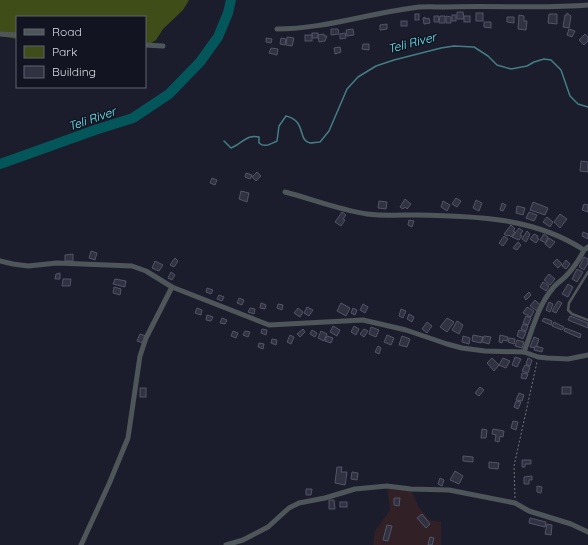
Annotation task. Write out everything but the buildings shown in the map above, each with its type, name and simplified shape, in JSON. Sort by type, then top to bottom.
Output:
[{"type":"street","points":[[277,30],[306,28],[412,8],[481,5],[588,5]]},
{"type":"street","points":[[0,34],[16,35]]},
{"type":"street","points":[[146,45],[163,46]]},
{"type":"street","points":[[285,192],[351,211],[368,214],[468,216],[506,221],[541,228],[586,248],[578,262],[553,288],[544,302],[524,352]]},
{"type":"street","points":[[0,261],[28,266],[57,263],[132,266],[146,271],[172,287],[269,325],[363,320],[406,330],[462,348],[484,351],[524,352],[538,357],[568,359],[588,355]]},
{"type":"street","points":[[81,545],[128,438],[140,356],[146,338],[172,287]]},
{"type":"street","points":[[226,545],[243,540],[268,527],[289,508],[299,504],[355,489],[387,486],[411,489],[434,489],[515,503],[529,511],[571,524],[588,532]]},
{"type":"lane","points":[[588,272],[569,303],[568,310],[572,314],[588,320]]},
{"type":"path","points":[[515,503],[514,466],[538,357]]},
{"type":"shaded area","points":[[387,486],[411,489],[418,506],[429,520],[441,522],[441,545],[373,545],[375,531],[390,510]]},
{"type":"green space","points":[[0,0],[189,0],[183,10],[163,29],[156,40],[146,46],[146,16],[16,16],[16,39],[0,36]]},
{"type":"waterway","name":"Teli River","points":[[0,164],[133,118],[169,94],[200,62],[218,37],[228,13],[231,0]]},
{"type":"waterway","name":"Teli River","points":[[224,141],[231,148],[247,138],[255,136],[259,137],[259,143],[265,145],[270,144],[277,141],[279,126],[286,116],[293,118],[297,122],[306,141],[310,143],[320,142],[329,131],[347,89],[358,77],[376,66],[394,60],[454,46],[474,47],[488,56],[497,65],[511,69],[527,66],[544,59],[551,60],[561,70],[570,96],[578,104],[588,107]]}]
